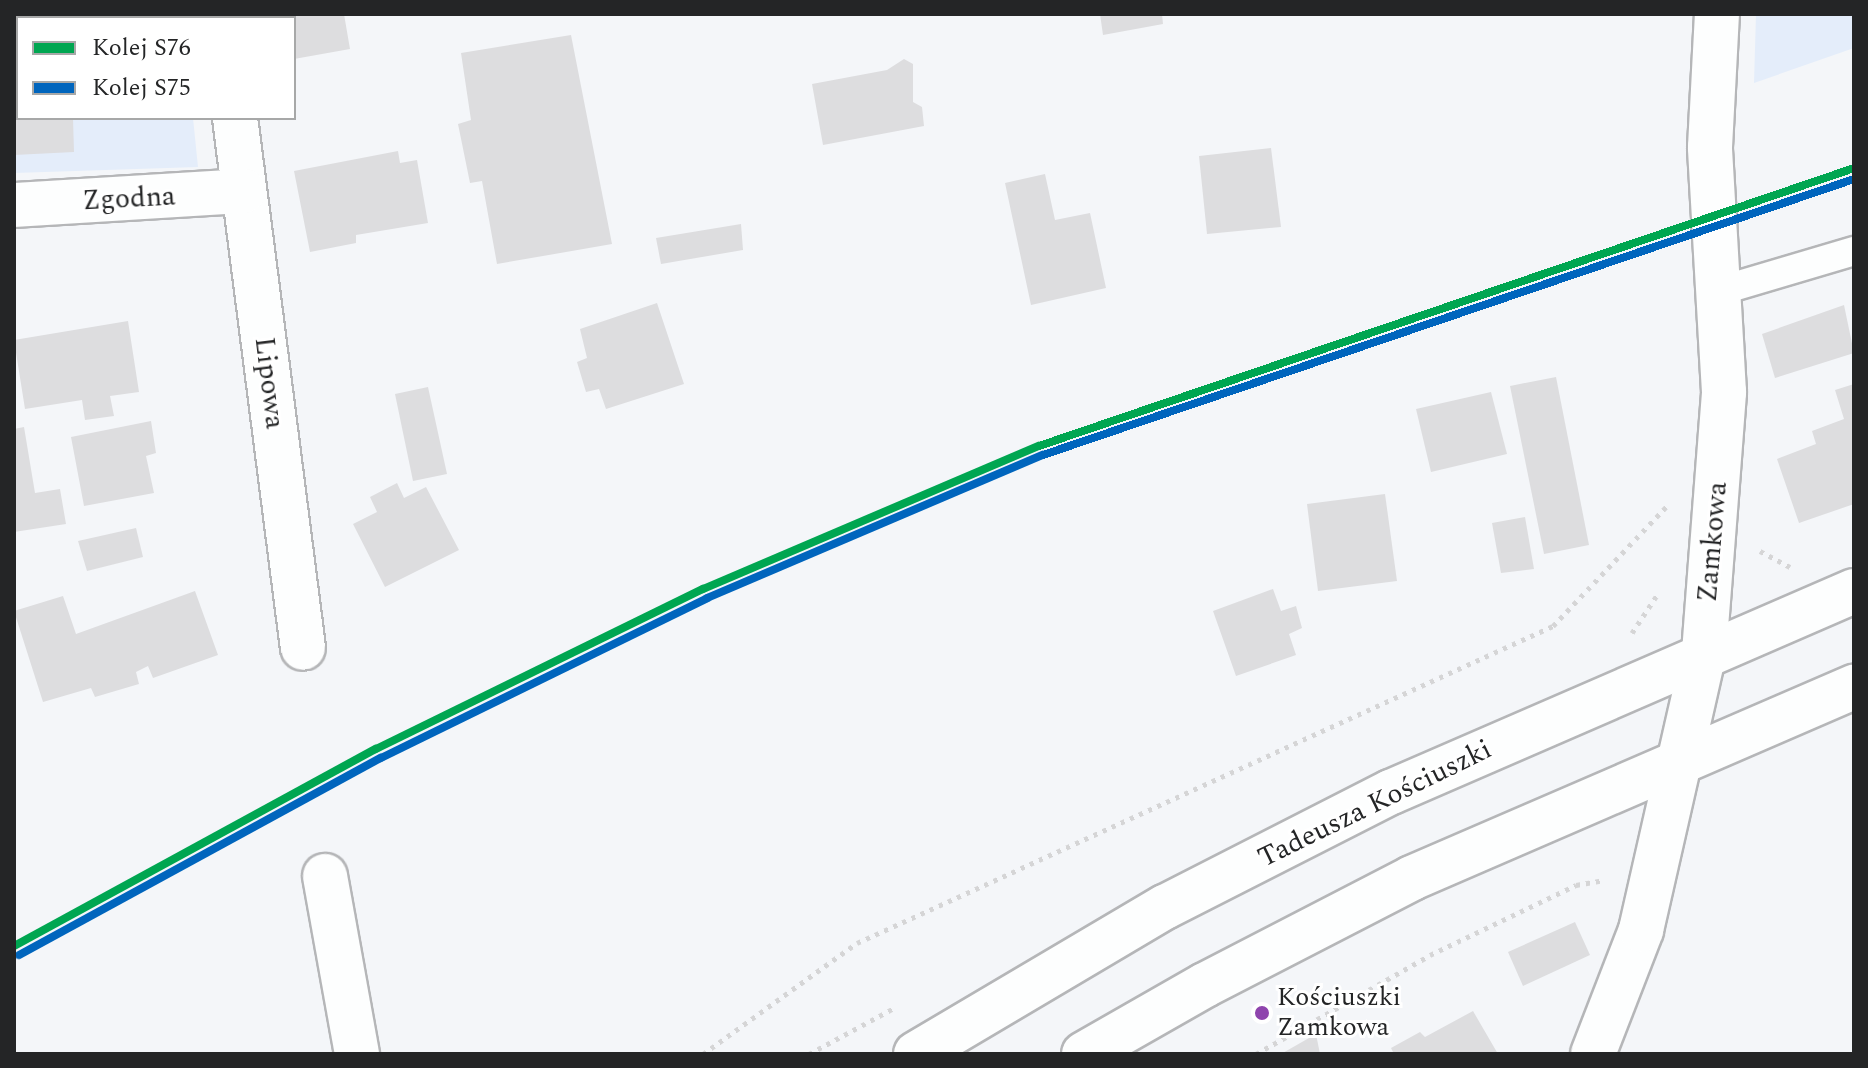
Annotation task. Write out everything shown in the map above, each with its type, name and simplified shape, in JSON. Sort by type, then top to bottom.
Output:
[{"type":"street","name":"Zamkowa","points":[[1593,1054],[1641,930],[1704,653],[1724,392],[1710,147],[1717,14]]},
{"type":"street","name":"Lipowa","points":[[235,120],[303,648]]},
{"type":"street","name":"Zgodna","points":[[14,205],[244,191]]},
{"type":"street","name":"Tadeusza Kościuszki","points":[[916,1054],[1165,907],[1320,828],[1704,653],[1854,591]]},
{"type":"street","points":[[1084,1054],[1205,985],[1412,878],[1854,687]]},
{"type":"street","points":[[325,876],[357,1054]]},
{"type":"lane","points":[[1719,291],[1854,251]]},
{"type":"path","points":[[703,1054],[857,943],[1553,626],[1663,507],[1718,486]]},
{"type":"path","points":[[1712,535],[1744,527],[1761,551],[1795,569]]},
{"type":"path","points":[[1256,1054],[1430,955],[1576,885],[1656,871]]},
{"type":"shaded area","points":[[14,14],[181,14],[16,16],[16,120],[193,120],[198,167],[14,173]]},
{"type":"shaded area","points":[[1756,14],[1854,14],[1854,48],[1754,83]]},
{"type":"building","points":[[271,14],[344,14],[350,49],[296,59],[296,16]]},
{"type":"building","points":[[1100,14],[1162,14],[1163,24],[1103,35]]},
{"type":"building","points":[[571,35],[612,244],[497,264],[482,181],[470,183],[458,124],[471,120],[461,53]]},
{"type":"building","points":[[904,59],[913,64],[913,102],[922,107],[924,126],[823,145],[812,84],[887,70]]},
{"type":"building","points":[[14,75],[16,120],[73,120],[74,152],[14,155]]},
{"type":"building","points":[[1271,148],[1281,227],[1207,234],[1199,156]]},
{"type":"building","points":[[398,151],[400,163],[417,160],[428,223],[356,235],[356,243],[310,252],[294,171]]},
{"type":"building","points":[[1045,174],[1055,220],[1090,213],[1106,288],[1031,305],[1005,183]]},
{"type":"building","points":[[741,224],[743,250],[661,264],[656,238]]},
{"type":"building","points":[[657,303],[684,384],[606,409],[599,389],[586,392],[577,362],[587,358],[580,329]]},
{"type":"building","points":[[1844,305],[1854,353],[1775,378],[1762,334]]},
{"type":"building","points":[[128,321],[139,392],[110,396],[114,416],[85,420],[82,400],[25,409],[14,340]]},
{"type":"building","points":[[1556,377],[1589,545],[1544,554],[1510,386]]},
{"type":"building","points":[[1854,384],[1854,504],[1799,523],[1777,459],[1816,444],[1812,431],[1844,419],[1835,390]]},
{"type":"building","points":[[428,387],[447,474],[413,481],[395,394]]},
{"type":"building","points":[[1491,392],[1507,454],[1431,472],[1416,409]]},
{"type":"building","points":[[151,421],[156,453],[146,456],[154,493],[84,506],[71,437]]},
{"type":"building","points":[[24,427],[35,493],[60,489],[66,524],[14,532],[14,429]]},
{"type":"building","points":[[397,483],[404,498],[426,487],[459,550],[385,587],[353,524],[377,512],[370,497]]},
{"type":"building","points":[[1385,494],[1397,581],[1318,591],[1307,504]]},
{"type":"building","points":[[1525,517],[1534,569],[1501,573],[1492,523]]},
{"type":"building","points":[[136,528],[143,557],[87,571],[78,541]]},
{"type":"building","points":[[1273,589],[1281,611],[1296,606],[1302,628],[1289,634],[1296,655],[1236,676],[1213,611]]},
{"type":"building","points":[[195,591],[218,655],[153,678],[148,666],[136,672],[139,684],[95,697],[91,688],[43,702],[14,611],[63,596],[76,634]]},
{"type":"building","points":[[1575,922],[1590,955],[1523,986],[1508,952]]},
{"type":"building","points":[[1473,1011],[1498,1054],[1394,1054],[1391,1048],[1420,1032],[1425,1037]]},
{"type":"building","points":[[1316,1034],[1320,1054],[1281,1054]]},
{"type":"rail line","name":"S76","points":[[14,946],[376,749],[703,589],[1039,446],[1854,168]]},
{"type":"rail line","name":"S75","points":[[19,955],[381,758],[707,598],[1043,455],[1854,179]]},
{"type":"place","name":"Kościuszki Zamkowa","points":[[1262,1013]]}]
